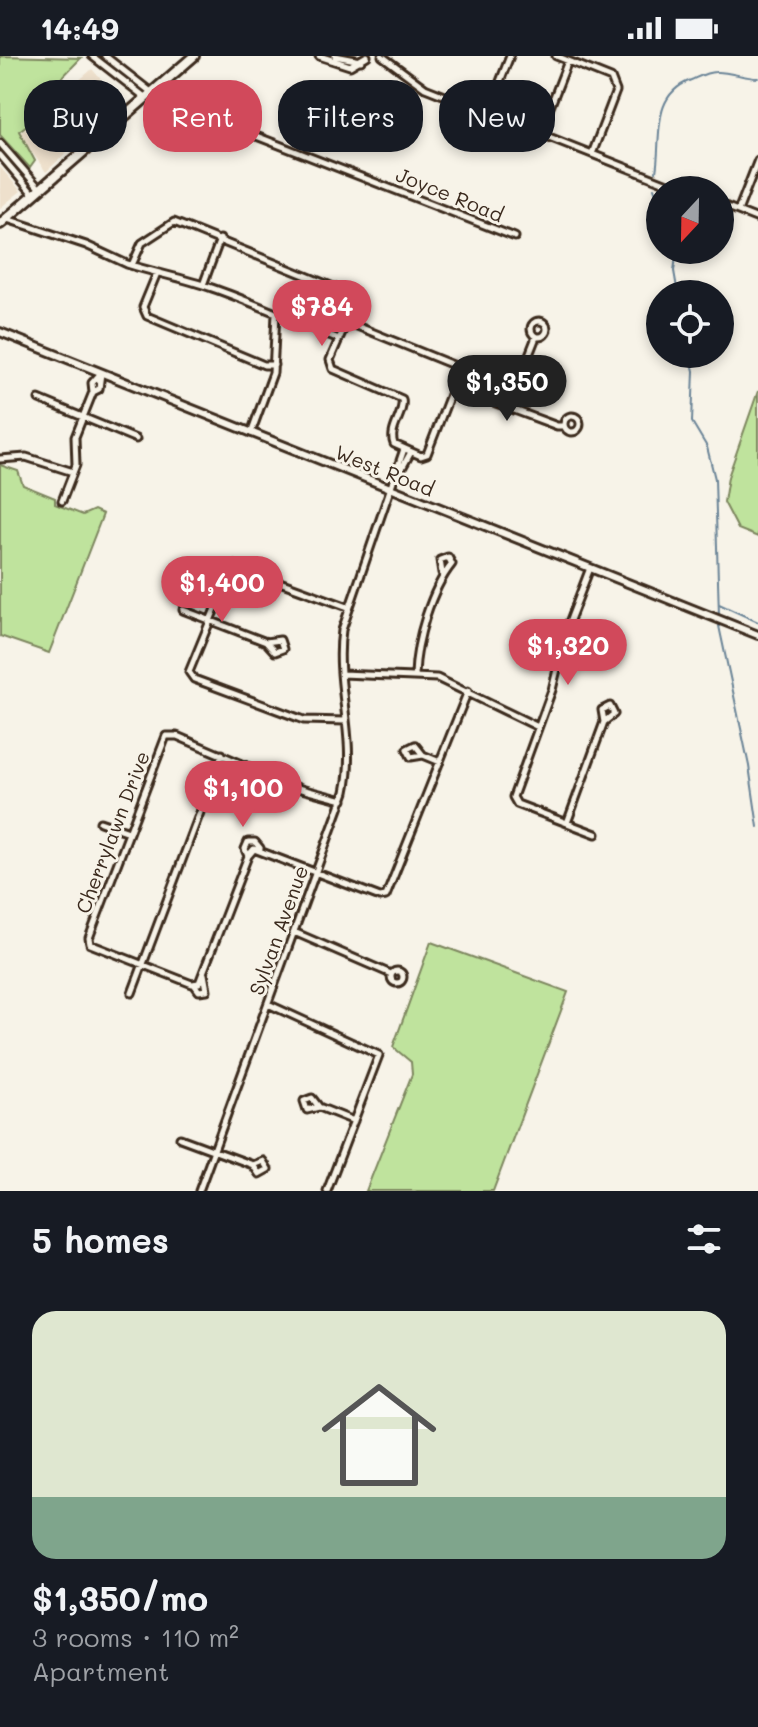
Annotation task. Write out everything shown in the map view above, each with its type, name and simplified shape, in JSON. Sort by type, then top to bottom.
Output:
[{"type":"main road","points":[[166,80],[194,56]]},
{"type":"main road","points":[[3,222],[143,100]]},
{"type":"street","points":[[92,56],[143,91]]},
{"type":"street","points":[[100,63],[105,56],[143,90]]},
{"type":"street","points":[[319,56],[346,66],[365,58]]},
{"type":"street","points":[[335,56],[365,58]]},
{"type":"street","points":[[382,56],[415,83],[439,93]]},
{"type":"street","points":[[501,80],[510,56]]},
{"type":"street","points":[[556,56],[615,82],[616,91],[592,154]]},
{"type":"street","points":[[555,94],[568,61]]},
{"type":"street","name":"Joyce Road","points":[[262,139],[515,237]]},
{"type":"street","points":[[555,139],[648,176]]},
{"type":"street","points":[[0,143],[4,155],[37,193]]},
{"type":"street","points":[[738,211],[758,160]]},
{"type":"street","points":[[734,209],[758,219]]},
{"type":"street","points":[[3,222],[86,245],[132,265],[203,285],[339,339]]},
{"type":"street","points":[[132,265],[142,243],[171,222],[220,239],[341,290],[324,333]]},
{"type":"street","points":[[203,285],[220,239]]},
{"type":"street","points":[[157,273],[143,307],[147,316],[264,365],[274,365]]},
{"type":"street","points":[[251,433],[274,365],[276,314]]},
{"type":"street","points":[[352,324],[454,365],[459,371],[428,452],[423,456],[404,449],[391,439],[403,400],[333,369],[330,362],[339,339],[345,326],[352,324]]},
{"type":"street","name":"West Road","points":[[0,332],[758,635]]},
{"type":"street","points":[[508,408],[536,337]]},
{"type":"street","points":[[62,501],[73,472],[75,437],[93,392],[100,385],[101,373]]},
{"type":"street","points":[[453,387],[564,426]]},
{"type":"street","points":[[39,399],[136,439]]},
{"type":"street","points":[[397,478],[404,449]]},
{"type":"street","points":[[397,478],[411,452]]},
{"type":"street","points":[[0,459],[26,457],[73,472]]},
{"type":"street","name":"Sylvan Avenue","points":[[199,1191],[343,800],[348,769],[341,639],[348,607],[397,478]]},
{"type":"street","points":[[346,721],[302,719],[190,675],[231,565],[348,607]]},
{"type":"street","points":[[590,568],[513,800],[596,834]]},
{"type":"street","points":[[415,675],[418,646],[442,573]]},
{"type":"street","points":[[183,610],[266,642]]},
{"type":"street","points":[[342,674],[437,678],[538,727]]},
{"type":"street","points":[[196,984],[204,974],[248,856],[256,849],[380,897],[386,896],[468,691]]},
{"type":"street","points":[[567,823],[604,722]]},
{"type":"street","name":"Cherrylawn Drive","points":[[143,965],[89,942],[163,739],[169,735],[222,754]]},
{"type":"street","points":[[132,993],[222,754],[301,789],[343,800]]},
{"type":"street","points":[[423,755],[440,762]]},
{"type":"street","points":[[100,822],[129,832]]},
{"type":"street","points":[[294,932],[391,974]]},
{"type":"street","points":[[143,965],[196,984],[199,991],[207,990],[204,974]]},
{"type":"street","points":[[268,1004],[379,1055],[327,1191]]},
{"type":"street","points":[[319,1107],[354,1121]]},
{"type":"street","points":[[180,1138],[253,1165]]},
{"type":"shaded area","points":[[92,69],[102,80],[80,80]]},
{"type":"shaded area","points":[[32,152],[67,152],[46,172]]},
{"type":"shaded area","points":[[0,167],[21,191],[0,208]]},
{"type":"green space","points":[[0,56],[81,58],[60,80],[24,80],[24,127],[19,131],[24,140],[24,152],[30,152],[35,161],[30,168],[0,135]]},
{"type":"green space","points":[[758,391],[758,537],[738,529],[724,502],[728,477]]},
{"type":"green space","points":[[0,465],[18,471],[23,485],[55,498],[55,504],[83,515],[94,510],[103,514],[49,653],[0,636]]},
{"type":"green space","points":[[431,942],[568,992],[493,1191],[366,1191],[412,1074],[411,1062],[393,1047]]},
{"type":"waterway","points":[[656,172],[663,107],[678,87],[712,72],[758,78]]},
{"type":"waterway","points":[[675,264],[676,280]]},
{"type":"waterway","points":[[693,368],[692,422],[707,447],[715,479],[719,615]]},
{"type":"waterway","points":[[719,604],[758,622]]},
{"type":"waterway","points":[[719,626],[749,766],[758,827]]}]
